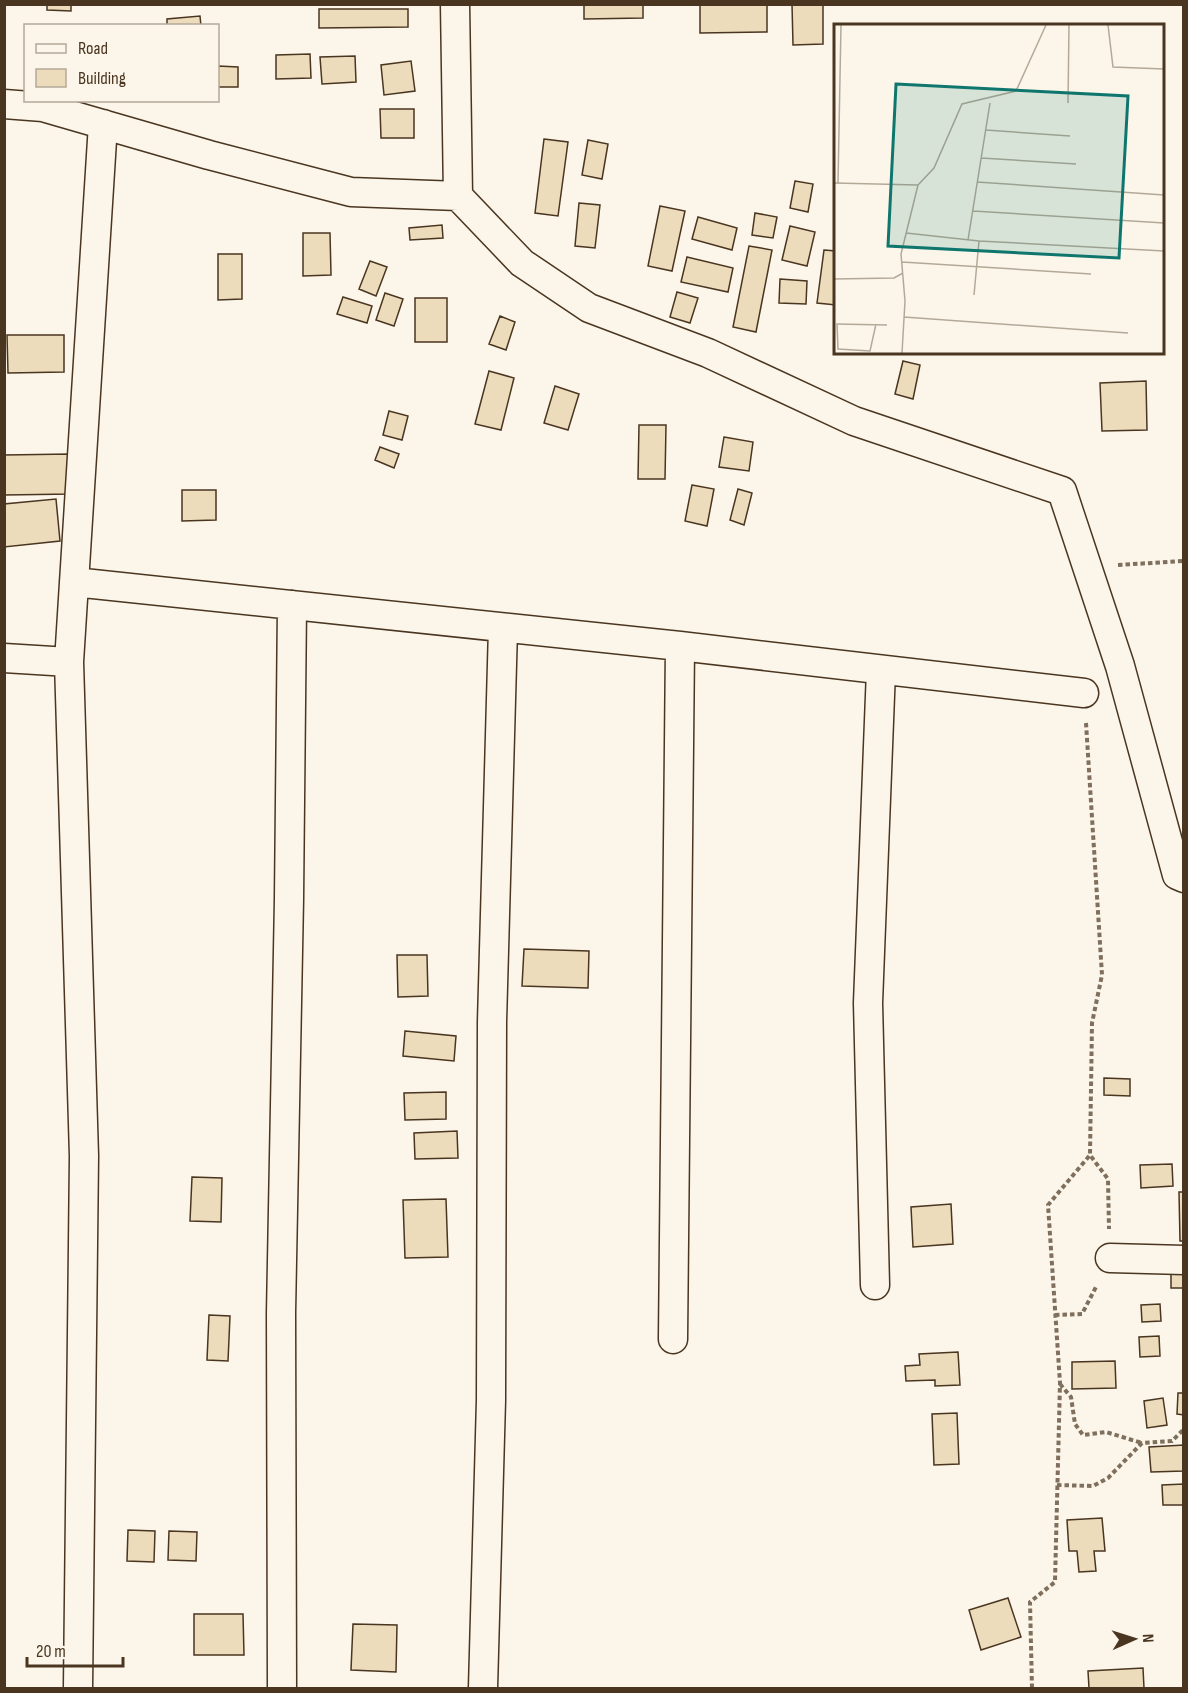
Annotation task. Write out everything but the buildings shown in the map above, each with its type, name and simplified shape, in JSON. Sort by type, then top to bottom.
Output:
[{"type":"street","points":[[454,4],[458,196],[522,263],[589,308],[708,352],[854,421],[1062,490],[1120,666],[1177,876],[1184,878]]},
{"type":"street","points":[[4,104],[43,107],[351,192],[458,196]]},
{"type":"street","points":[[78,1689],[84,1156],[69,662],[103,124]]},
{"type":"street","points":[[74,582],[680,646],[1084,693]]},
{"type":"street","points":[[282,1689],[281,1313],[290,899],[292,605]]},
{"type":"street","points":[[483,1689],[491,1400],[492,1022],[503,628]]},
{"type":"street","points":[[673,1339],[680,646]]},
{"type":"street","points":[[4,658],[69,662]]},
{"type":"street","points":[[875,1285],[868,1003],[881,669]]},
{"type":"street","points":[[1110,1258],[1184,1260]]},
{"type":"path","points":[[1087,566],[1184,561]]},
{"type":"path","points":[[1055,1315],[1082,1314],[1110,1258],[1108,1179],[1090,1155],[1092,1023],[1102,975],[1084,693]]},
{"type":"path","points":[[1032,1689],[1030,1602],[1055,1582],[1060,1383],[1048,1205],[1090,1155]]},
{"type":"path","points":[[1060,1383],[1071,1397],[1075,1424],[1083,1435],[1106,1431],[1142,1443],[1172,1441],[1184,1429]]},
{"type":"path","points":[[1057,1485],[1093,1486],[1108,1478],[1142,1443]]}]
